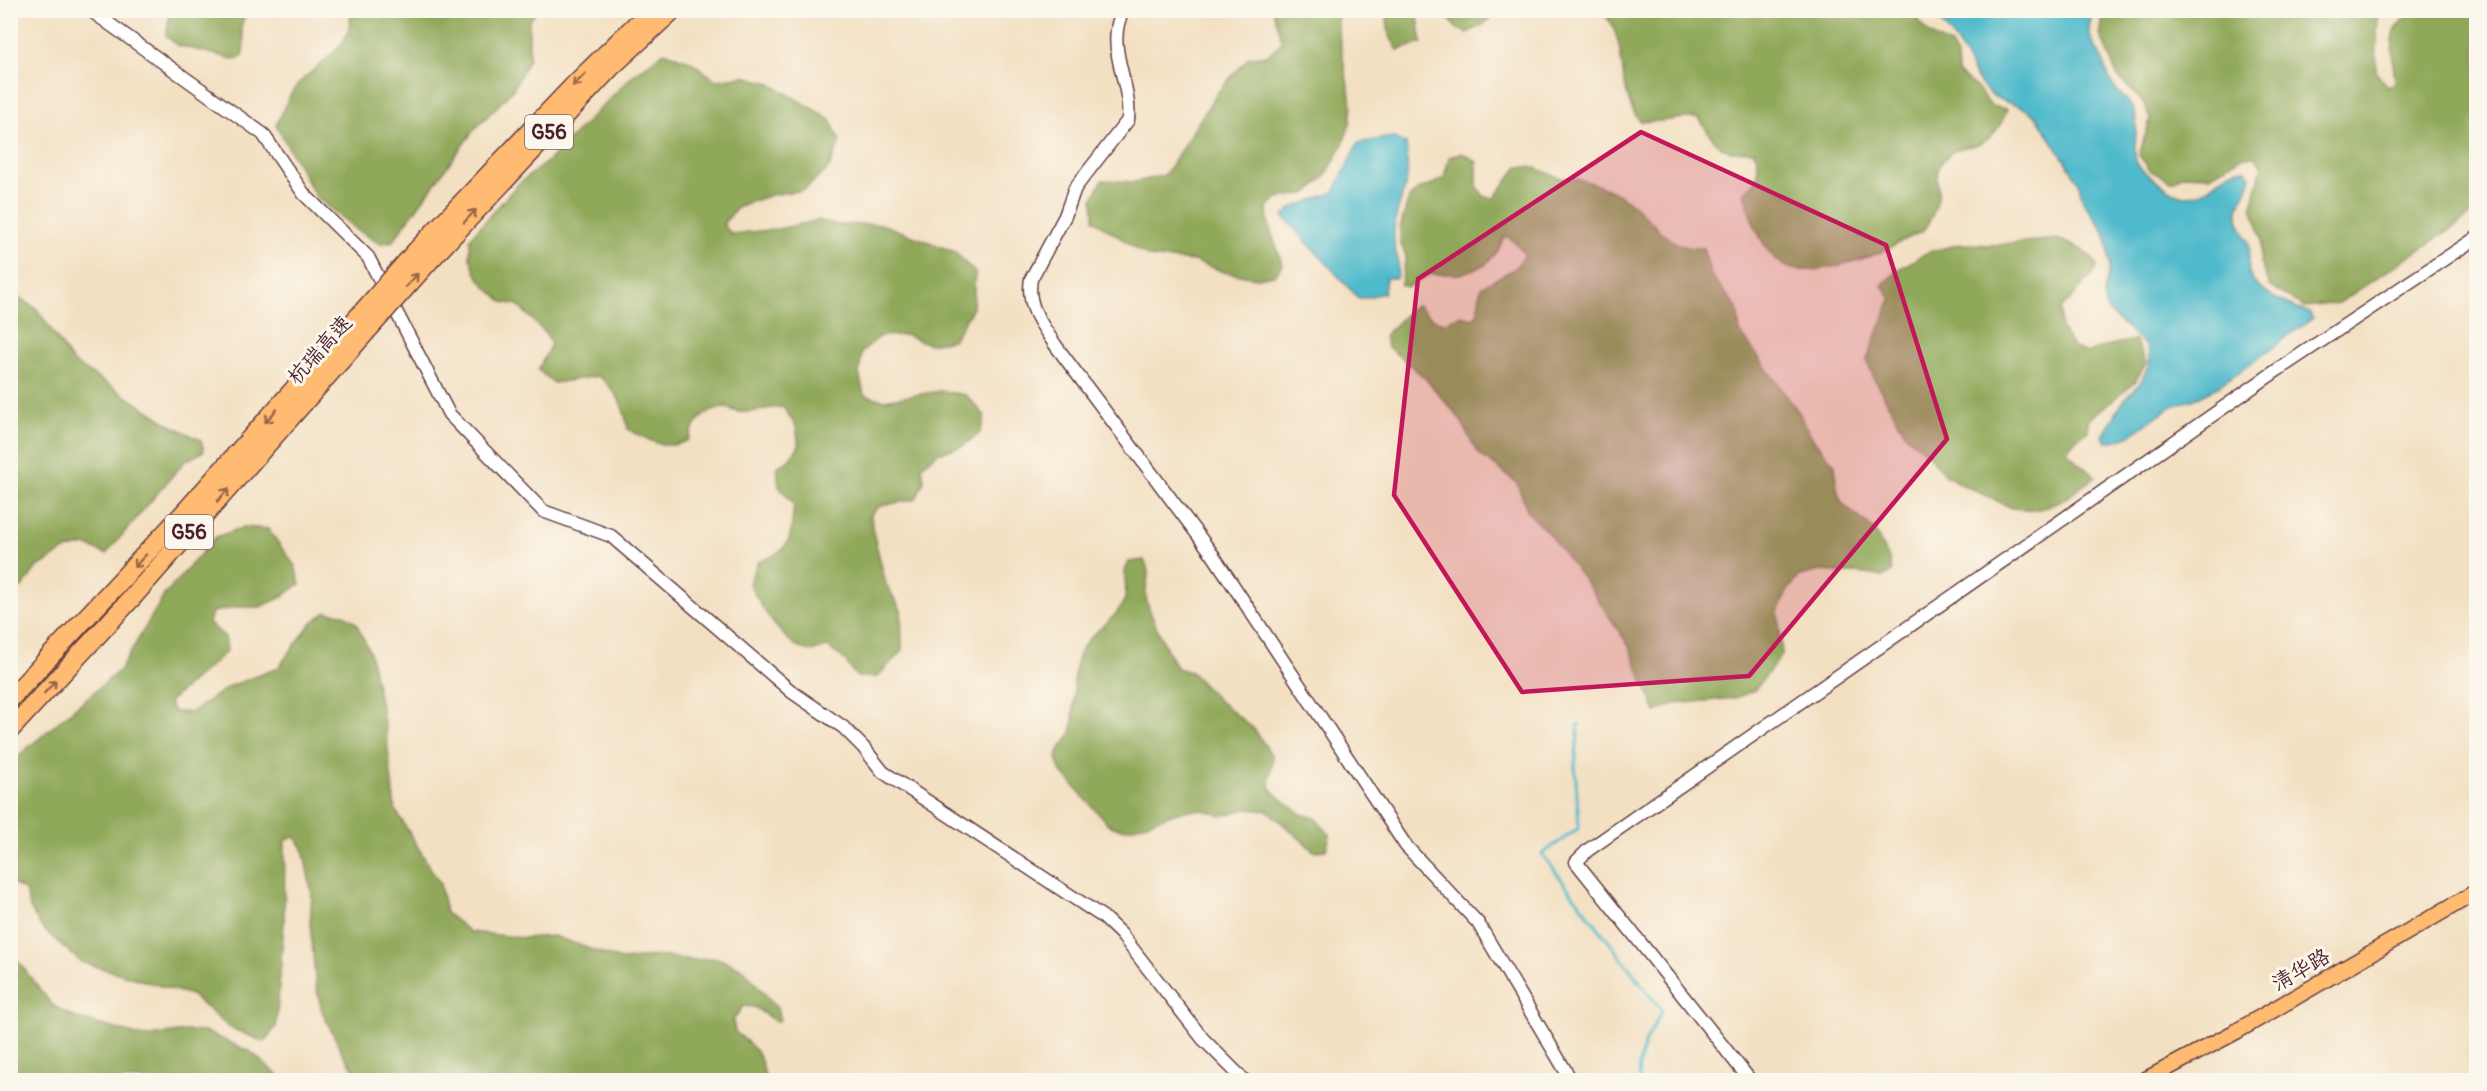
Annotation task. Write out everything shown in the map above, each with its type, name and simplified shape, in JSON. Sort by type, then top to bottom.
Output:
[{"type":"highway","name":"杭瑞高速","points":[[10,730],[130,600],[358,329],[577,82],[651,10]]},
{"type":"highway","name":"杭瑞高速","points":[[424,255],[611,67],[673,10]]},
{"type":"highway","name":"杭瑞高速","points":[[10,699],[358,329]]},
{"type":"main road","name":"清华路","points":[[2145,1080],[2237,1032],[2476,892]]},
{"type":"street","points":[[90,10],[262,134],[303,194],[368,257],[449,414],[543,511],[611,536],[792,692],[843,727],[883,772],[1102,917],[1121,934],[1203,1039],[1244,1080]]},
{"type":"street","points":[[1123,10],[1116,25],[1115,44],[1128,102],[1128,120],[1075,188],[1065,216],[1035,270],[1029,288],[1031,304],[1036,317],[1213,555],[1406,846],[1478,923],[1571,1080]]},
{"type":"street","points":[[1749,1080],[1576,862],[1588,850],[2264,379],[2476,238]]},
{"type":"highlighted area","points":[[1641,132],[1886,245],[1947,439],[1749,676],[1522,692],[1394,495],[1418,279]]},
{"type":"green space","points":[[2439,9],[2476,11],[2476,212],[2339,303],[2305,307],[2270,287],[2260,263],[2262,239],[2252,207],[2262,166],[2255,157],[2242,157],[2210,176],[2184,175],[2171,182],[2151,171],[2139,155],[2150,120],[2145,104],[2118,77],[2100,35],[2104,11],[2378,11],[2376,72],[2388,88],[2395,82],[2393,40],[2397,28],[2404,19],[2414,13]]},
{"type":"green space","points":[[170,11],[246,11],[241,27],[244,39],[243,56],[237,60],[177,45],[166,36]]},
{"type":"green space","points":[[350,11],[537,11],[529,21],[529,59],[512,91],[473,131],[393,241],[380,244],[357,230],[316,197],[276,125],[295,87],[342,43],[350,23]]},
{"type":"green space","points":[[1273,11],[1337,11],[1338,30],[1352,108],[1350,124],[1342,146],[1327,174],[1308,193],[1277,198],[1267,208],[1269,224],[1282,266],[1274,275],[1257,278],[1224,272],[1194,261],[1149,257],[1094,220],[1093,199],[1102,180],[1135,182],[1165,175],[1217,93],[1249,57],[1268,55],[1282,42]]},
{"type":"green space","points":[[1386,11],[1417,11],[1422,43],[1398,50],[1389,35]]},
{"type":"green space","points":[[1443,11],[1496,11],[1486,23],[1467,33],[1456,28]]},
{"type":"green space","points":[[1601,11],[1915,11],[1928,32],[1951,45],[1957,56],[1958,73],[1976,87],[1991,106],[2007,109],[2000,124],[1989,138],[1979,144],[1953,151],[1941,163],[1938,174],[1937,203],[1922,232],[1881,252],[1849,263],[1823,269],[1790,268],[1773,256],[1766,247],[1750,213],[1744,192],[1757,180],[1758,161],[1754,151],[1732,151],[1720,146],[1699,118],[1640,121],[1627,94],[1616,36]]},
{"type":"green space","points":[[664,52],[690,61],[716,80],[744,76],[769,83],[830,119],[840,141],[829,168],[804,190],[771,195],[739,206],[723,224],[731,234],[779,229],[819,220],[836,225],[881,224],[955,252],[975,273],[973,308],[953,340],[929,344],[906,335],[880,336],[862,352],[859,373],[864,395],[884,400],[940,391],[966,395],[985,416],[980,433],[963,446],[938,453],[922,466],[924,481],[916,499],[880,506],[871,514],[872,528],[886,584],[901,610],[902,651],[877,677],[857,677],[843,658],[827,647],[813,651],[803,649],[793,643],[775,625],[749,583],[758,562],[784,547],[790,534],[794,504],[779,487],[777,467],[788,461],[799,446],[796,426],[783,407],[740,412],[726,407],[702,417],[694,426],[688,440],[664,445],[650,440],[628,429],[619,400],[605,381],[598,376],[554,383],[538,370],[551,344],[545,333],[518,305],[503,302],[486,287],[476,274],[470,257],[470,238],[518,184],[547,162],[631,77]]},
{"type":"green space","points":[[1462,153],[1477,162],[1477,186],[1484,197],[1494,198],[1518,167],[1537,169],[1562,178],[1590,182],[1612,191],[1631,203],[1671,240],[1691,248],[1703,248],[1711,275],[1737,308],[1740,332],[1800,414],[1813,439],[1835,465],[1841,502],[1874,530],[1888,556],[1892,572],[1882,577],[1820,571],[1800,576],[1788,590],[1778,611],[1782,655],[1755,690],[1735,698],[1674,704],[1656,712],[1629,646],[1588,585],[1548,533],[1528,512],[1517,483],[1477,452],[1460,419],[1424,377],[1387,346],[1384,336],[1417,305],[1430,317],[1444,323],[1462,315],[1471,319],[1477,315],[1481,287],[1514,269],[1525,255],[1518,245],[1508,237],[1504,237],[1498,251],[1485,265],[1460,274],[1430,274],[1408,287],[1401,285],[1406,256],[1400,242],[1400,228],[1409,198],[1420,188],[1444,178],[1449,157]]},
{"type":"green space","points":[[2057,239],[2085,252],[2097,266],[2061,309],[2061,329],[2074,348],[2088,353],[2135,340],[2146,363],[2135,382],[2088,420],[2088,431],[2077,438],[2066,451],[2095,477],[2060,502],[2036,510],[2012,508],[1944,475],[1931,457],[1906,435],[1874,379],[1867,360],[1891,299],[1882,285],[1899,269],[1928,252],[1961,244],[1993,245]]},
{"type":"green space","points":[[10,292],[37,309],[73,362],[169,424],[201,440],[204,451],[184,462],[106,554],[85,545],[65,550],[36,568],[23,587],[11,592]]},
{"type":"green space","points":[[244,527],[268,529],[295,566],[300,584],[280,598],[260,607],[236,607],[212,612],[209,623],[225,637],[227,651],[169,702],[174,712],[192,712],[228,687],[278,668],[312,622],[326,612],[343,614],[356,623],[370,652],[386,732],[395,809],[440,884],[446,913],[470,932],[524,938],[554,936],[621,960],[657,956],[694,960],[717,958],[743,969],[777,1008],[780,1020],[776,1022],[754,1007],[743,1006],[733,1020],[735,1032],[752,1046],[759,1056],[765,1077],[760,1080],[362,1080],[343,1054],[322,1011],[316,986],[310,923],[312,895],[303,848],[294,836],[285,841],[284,921],[276,1027],[264,1042],[229,1027],[191,995],[81,962],[42,928],[30,908],[25,890],[11,883],[11,762],[120,670],[165,594],[216,537]]},
{"type":"green space","points":[[1144,560],[1148,571],[1147,603],[1177,668],[1191,672],[1217,699],[1254,729],[1273,757],[1269,783],[1273,792],[1301,814],[1315,818],[1330,835],[1326,850],[1314,851],[1268,811],[1247,809],[1221,816],[1205,810],[1189,810],[1132,828],[1120,829],[1106,823],[1060,770],[1059,750],[1072,729],[1074,676],[1078,656],[1088,641],[1122,605],[1126,593],[1125,570],[1129,562]]},
{"type":"green space","points":[[11,952],[52,1005],[76,1018],[144,1037],[186,1031],[206,1032],[251,1052],[283,1080],[11,1080]]},
{"type":"water","points":[[1934,11],[2094,11],[2089,32],[2112,84],[2130,104],[2136,117],[2135,155],[2138,165],[2169,190],[2190,196],[2207,189],[2229,173],[2245,169],[2251,176],[2239,206],[2238,217],[2249,245],[2249,273],[2252,280],[2275,298],[2310,313],[2312,319],[2244,369],[2202,396],[2171,407],[2126,437],[2107,442],[2103,436],[2123,401],[2140,383],[2149,365],[2149,355],[2147,347],[2107,310],[2104,294],[2110,264],[2106,235],[2083,201],[2078,181],[2039,120],[2029,111],[1988,92]]},
{"type":"water","points":[[1392,137],[1406,144],[1407,160],[1407,177],[1396,216],[1394,233],[1398,264],[1397,278],[1386,278],[1384,293],[1359,299],[1283,216],[1292,208],[1334,192],[1358,143]]},
{"type":"waterway","points":[[1579,724],[1575,765],[1579,828],[1542,854],[1662,1011],[1648,1036],[1642,1053],[1639,1080]]}]
